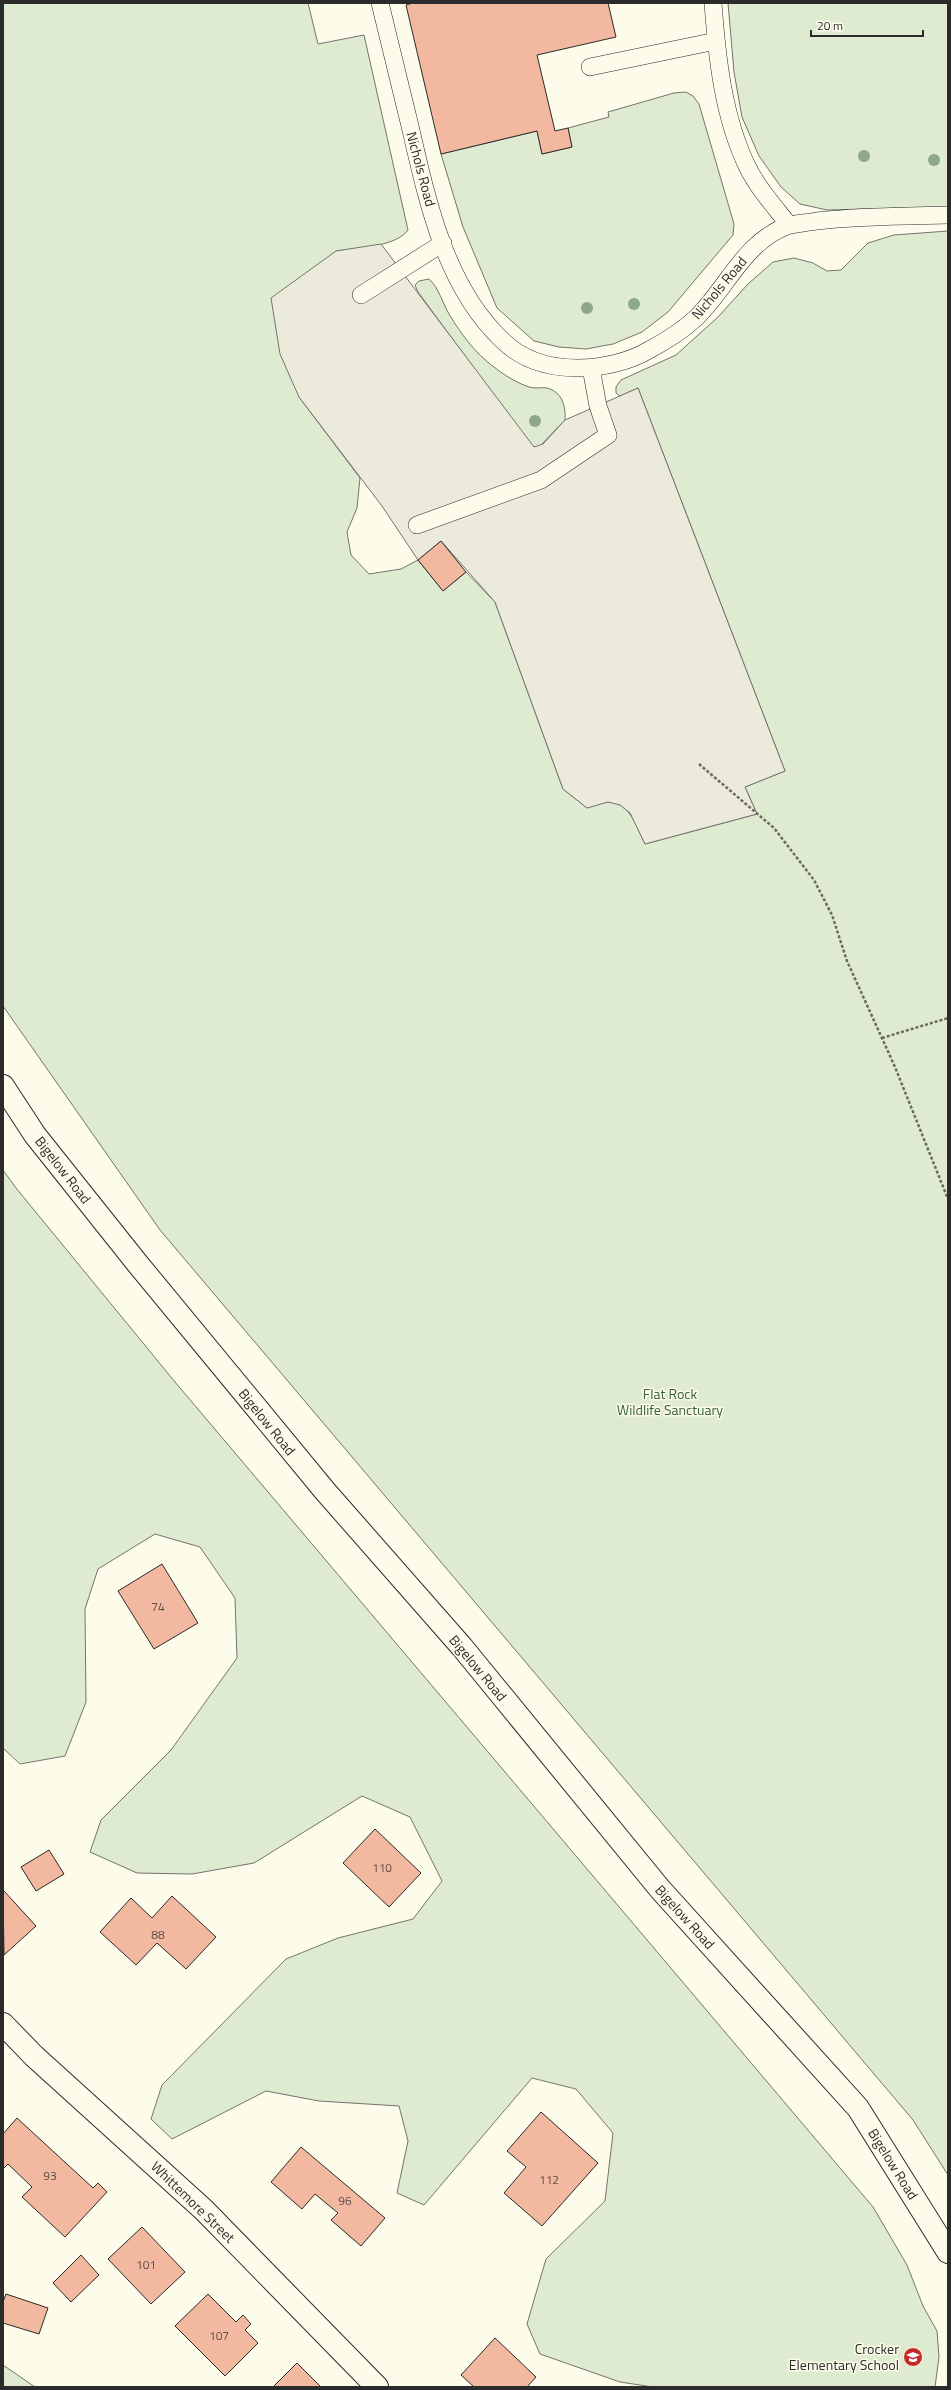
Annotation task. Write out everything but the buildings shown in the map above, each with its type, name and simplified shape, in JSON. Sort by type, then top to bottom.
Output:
[{"type":"street","name":"Bigelow Road","points":[[3,1086],[35,1135],[137,1263],[324,1491],[462,1647],[660,1889],[858,2108],[948,2252]]},
{"type":"street","name":"Whittemore Street","points":[[3,2024],[34,2056],[204,2210],[377,2387]]},
{"type":"lane","name":"Nichols Road","points":[[380,3],[423,182],[443,243],[459,283],[483,320],[503,342],[521,355],[544,364],[591,368],[616,363],[646,352],[675,335],[696,317],[749,251],[768,235],[789,225],[848,217],[948,215]]},
{"type":"lane","points":[[713,3],[716,41],[727,108],[737,141],[756,182],[789,225]]},
{"type":"lane","points":[[590,67],[716,41]]},
{"type":"lane","points":[[361,295],[443,243]]},
{"type":"lane","points":[[417,525],[541,480],[608,435],[598,406],[591,368]]},
{"type":"path","points":[[699,764],[774,828],[814,880],[832,915],[847,961],[882,1038],[948,1199]]},
{"type":"path","points":[[882,1038],[948,1018]]},
{"type":"green space","name":"Flat Rock Wildlife Sanctuary","points":[[3,3],[308,3],[318,44],[364,35],[408,230],[402,236],[394,240],[375,246],[336,251],[299,397],[360,478],[357,508],[347,532],[351,555],[369,574],[401,569],[418,560],[443,591],[466,572],[495,602],[563,789],[587,808],[600,803],[608,802],[616,803],[622,806],[632,817],[645,844],[757,814],[745,787],[785,771],[638,388],[620,396],[616,393],[616,387],[621,380],[676,355],[718,317],[748,284],[773,262],[794,258],[813,263],[827,271],[841,270],[868,243],[894,235],[948,231],[948,2175],[913,2120],[160,1230],[3,1006]]},
{"type":"green space","points":[[728,3],[948,3],[948,207],[827,210],[800,204],[781,187],[759,156],[742,117],[734,72]]},
{"type":"green space","points":[[686,92],[693,96],[699,104],[734,224],[733,235],[668,312],[642,332],[613,344],[586,349],[559,347],[534,341],[497,308],[463,227],[441,154],[537,131],[542,154],[572,147],[568,128],[609,117],[608,112],[674,93]]},
{"type":"green space","points":[[429,279],[440,295],[458,329],[487,362],[502,373],[520,383],[531,388],[547,388],[560,396],[564,405],[565,420],[539,447],[534,447],[529,443],[418,292],[415,285],[419,281]]},
{"type":"green space","points":[[3,1170],[16,1188],[175,1382],[873,2207],[907,2265],[923,2306],[937,2331],[939,2357],[935,2387],[653,2387],[620,2382],[540,2354],[527,2324],[546,2259],[605,2201],[613,2133],[576,2089],[532,2078],[424,2205],[397,2193],[408,2141],[399,2106],[319,2101],[266,2091],[172,2139],[151,2119],[162,2085],[286,1959],[338,1938],[413,1919],[442,1881],[410,1817],[362,1796],[254,1863],[192,1874],[137,1873],[90,1852],[101,1820],[171,1750],[237,1658],[235,1598],[200,1547],[155,1534],[98,1569],[85,1609],[86,1702],[65,1756],[20,1764],[3,1748]]},
{"type":"green space","points":[[3,2365],[35,2387],[3,2387]]},
{"type":"shaded area","points":[[381,244],[534,447],[543,444],[565,420],[638,388],[785,771],[745,787],[757,814],[645,844],[630,813],[620,805],[608,802],[587,808],[563,789],[495,602],[441,541],[418,560],[382,506],[299,397],[280,354],[271,298],[336,251]]},
{"type":"place","name":"Crocker Elementary School","points":[[913,2357]]}]
